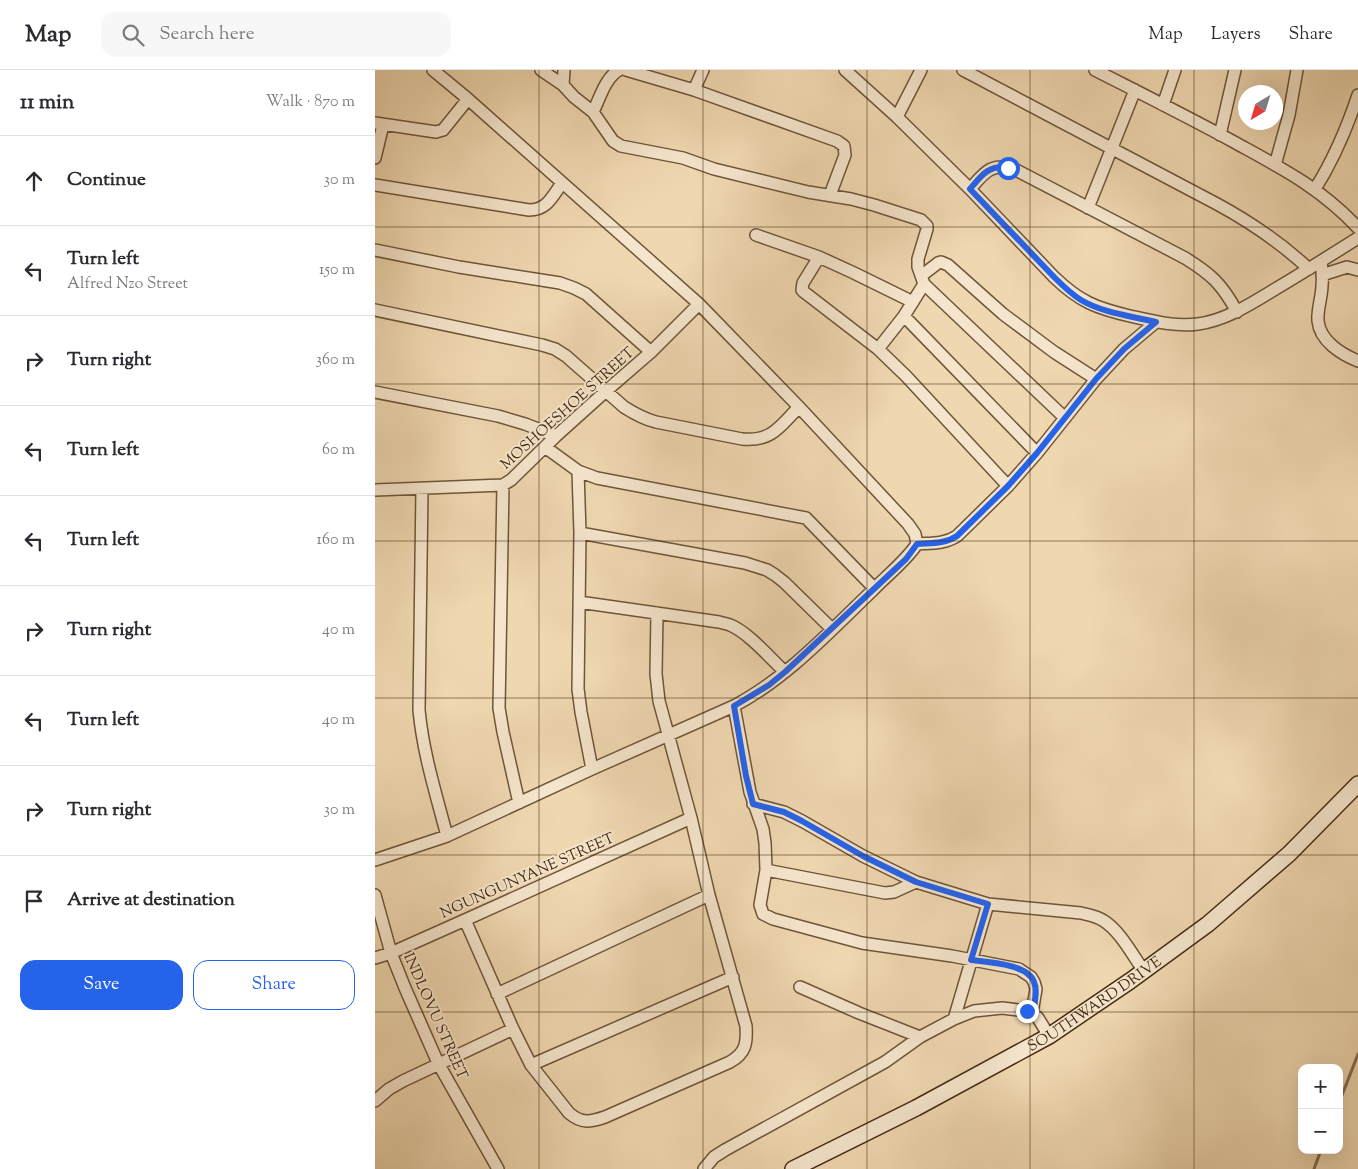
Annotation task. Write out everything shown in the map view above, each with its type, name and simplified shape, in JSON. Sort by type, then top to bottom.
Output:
[{"type":"main road","name":"SOUTHWARD DRIVE","points":[[793,1169],[916,1108],[1049,1036],[1144,971],[1208,924],[1289,854],[1358,784]]},
{"type":"street","points":[[375,860],[447,836],[734,706],[769,685],[785,672],[906,559],[917,544],[915,534],[908,524],[799,407],[699,304],[468,98],[433,70]]},
{"type":"street","points":[[541,70],[563,85],[574,97],[593,112],[613,141],[621,146],[683,158],[780,186],[874,205],[918,218],[925,222],[927,230],[918,259],[923,280],[1065,418]]},
{"type":"street","points":[[563,85],[564,70]]},
{"type":"street","points":[[593,112],[609,79],[619,70]]},
{"type":"street","points":[[626,70],[694,90],[837,141],[844,146],[845,156],[830,195]]},
{"type":"street","points":[[694,90],[703,70]]},
{"type":"street","points":[[845,70],[897,117],[970,189],[1068,291],[1101,309],[1156,322],[1183,325],[1215,320],[1237,312],[1358,238]]},
{"type":"street","points":[[897,117],[921,70]]},
{"type":"street","points":[[963,70],[1247,221],[1288,249],[1309,269]]},
{"type":"street","points":[[1095,70],[1116,75],[1135,90],[1275,164],[1315,189],[1358,228]]},
{"type":"street","points":[[1163,105],[1175,70]]},
{"type":"street","points":[[1220,135],[1235,70]]},
{"type":"street","points":[[1275,164],[1289,115],[1297,70]]},
{"type":"street","points":[[1088,208],[1135,90]]},
{"type":"street","points":[[1315,189],[1338,149],[1349,124],[1358,95]]},
{"type":"street","points":[[375,158],[379,124],[440,132],[468,98]]},
{"type":"street","points":[[970,189],[985,171],[1004,167],[1014,170],[1202,268],[1221,286],[1237,312]]},
{"type":"street","points":[[375,185],[537,210],[544,207],[562,183]]},
{"type":"street","points":[[756,235],[819,257],[913,302]]},
{"type":"street","points":[[375,250],[459,267],[560,283],[574,288],[586,294],[651,352]]},
{"type":"street","points":[[819,257],[803,283],[802,290],[878,349],[906,376],[1008,486]]},
{"type":"street","points":[[1321,261],[1319,321],[1321,331],[1336,349],[1358,361]]},
{"type":"street","points":[[878,349],[904,316],[923,280],[941,262],[948,265],[1003,314],[1054,352],[1096,379]]},
{"type":"street","points":[[1322,275],[1347,267],[1358,270]]},
{"type":"street","name":"MOSHOESHOE STREET","points":[[375,490],[503,485],[511,480],[556,436],[651,352],[699,304]]},
{"type":"street","points":[[375,310],[555,349],[566,356],[624,407],[645,419],[743,439],[761,439],[778,428],[799,407]]},
{"type":"street","points":[[904,316],[1037,453]]},
{"type":"street","points":[[917,544],[951,540],[1008,486],[1096,379],[1124,349],[1156,322]]},
{"type":"street","points":[[375,392],[498,416],[556,436]]},
{"type":"street","points":[[545,447],[579,472],[597,478],[807,518],[874,588]]},
{"type":"street","points":[[579,472],[578,689],[592,770]]},
{"type":"street","points":[[503,485],[499,708],[519,803]]},
{"type":"street","points":[[422,488],[419,710],[423,743],[447,836]]},
{"type":"street","points":[[580,533],[745,563],[767,570],[784,582],[832,629]]},
{"type":"street","points":[[579,602],[719,622],[731,626],[741,631],[785,672]]},
{"type":"street","points":[[465,920],[497,994],[531,1065],[575,1118],[585,1122],[593,1121],[614,1113],[738,1057],[745,1047],[747,1037],[746,1026],[709,895],[691,818],[659,701],[657,688],[657,613]]},
{"type":"street","points":[[734,706],[746,776],[753,804],[763,829],[765,843],[766,870],[760,905],[763,914],[767,917],[862,943],[1012,967],[1031,976],[1034,982],[1033,1013]]},
{"type":"street","points":[[753,804],[784,812],[863,856],[916,882],[988,904],[1081,913],[1103,920],[1111,926],[1144,971]]},
{"type":"street","name":"NGUNGUNYANE STREET","points":[[375,958],[391,953],[691,818]]},
{"type":"street","points":[[766,870],[885,893],[894,892],[916,882]]},
{"type":"street","name":"INDLOVU STREET","points":[[375,895],[391,953],[438,1063],[498,1169]]},
{"type":"street","points":[[497,994],[709,895]]},
{"type":"street","points":[[954,1019],[988,904]]},
{"type":"street","points":[[531,1065],[733,977]]},
{"type":"street","points":[[800,987],[920,1037]]},
{"type":"street","points":[[704,1169],[714,1157],[725,1150],[885,1062],[920,1037],[974,1011],[1016,1009],[1033,1013],[1049,1036]]},
{"type":"street","points":[[375,1101],[396,1084],[513,1029]]},
{"type":"waterway","points":[[1343,1093],[1358,1054]]},
{"type":"waterway","points":[[1314,1169],[1320,1154]]},
{"type":"route","points":[[1008,168],[999,167],[985,171],[970,189],[1068,291],[1101,309],[1156,322],[1124,349],[1096,379],[1008,486],[957,536],[944,542],[917,544],[906,559],[785,672],[769,685],[734,706],[746,776],[753,804],[784,812],[863,856],[916,882],[988,904],[971,960],[1012,967],[1031,976],[1035,989],[1033,1013],[1027,1011]]}]
